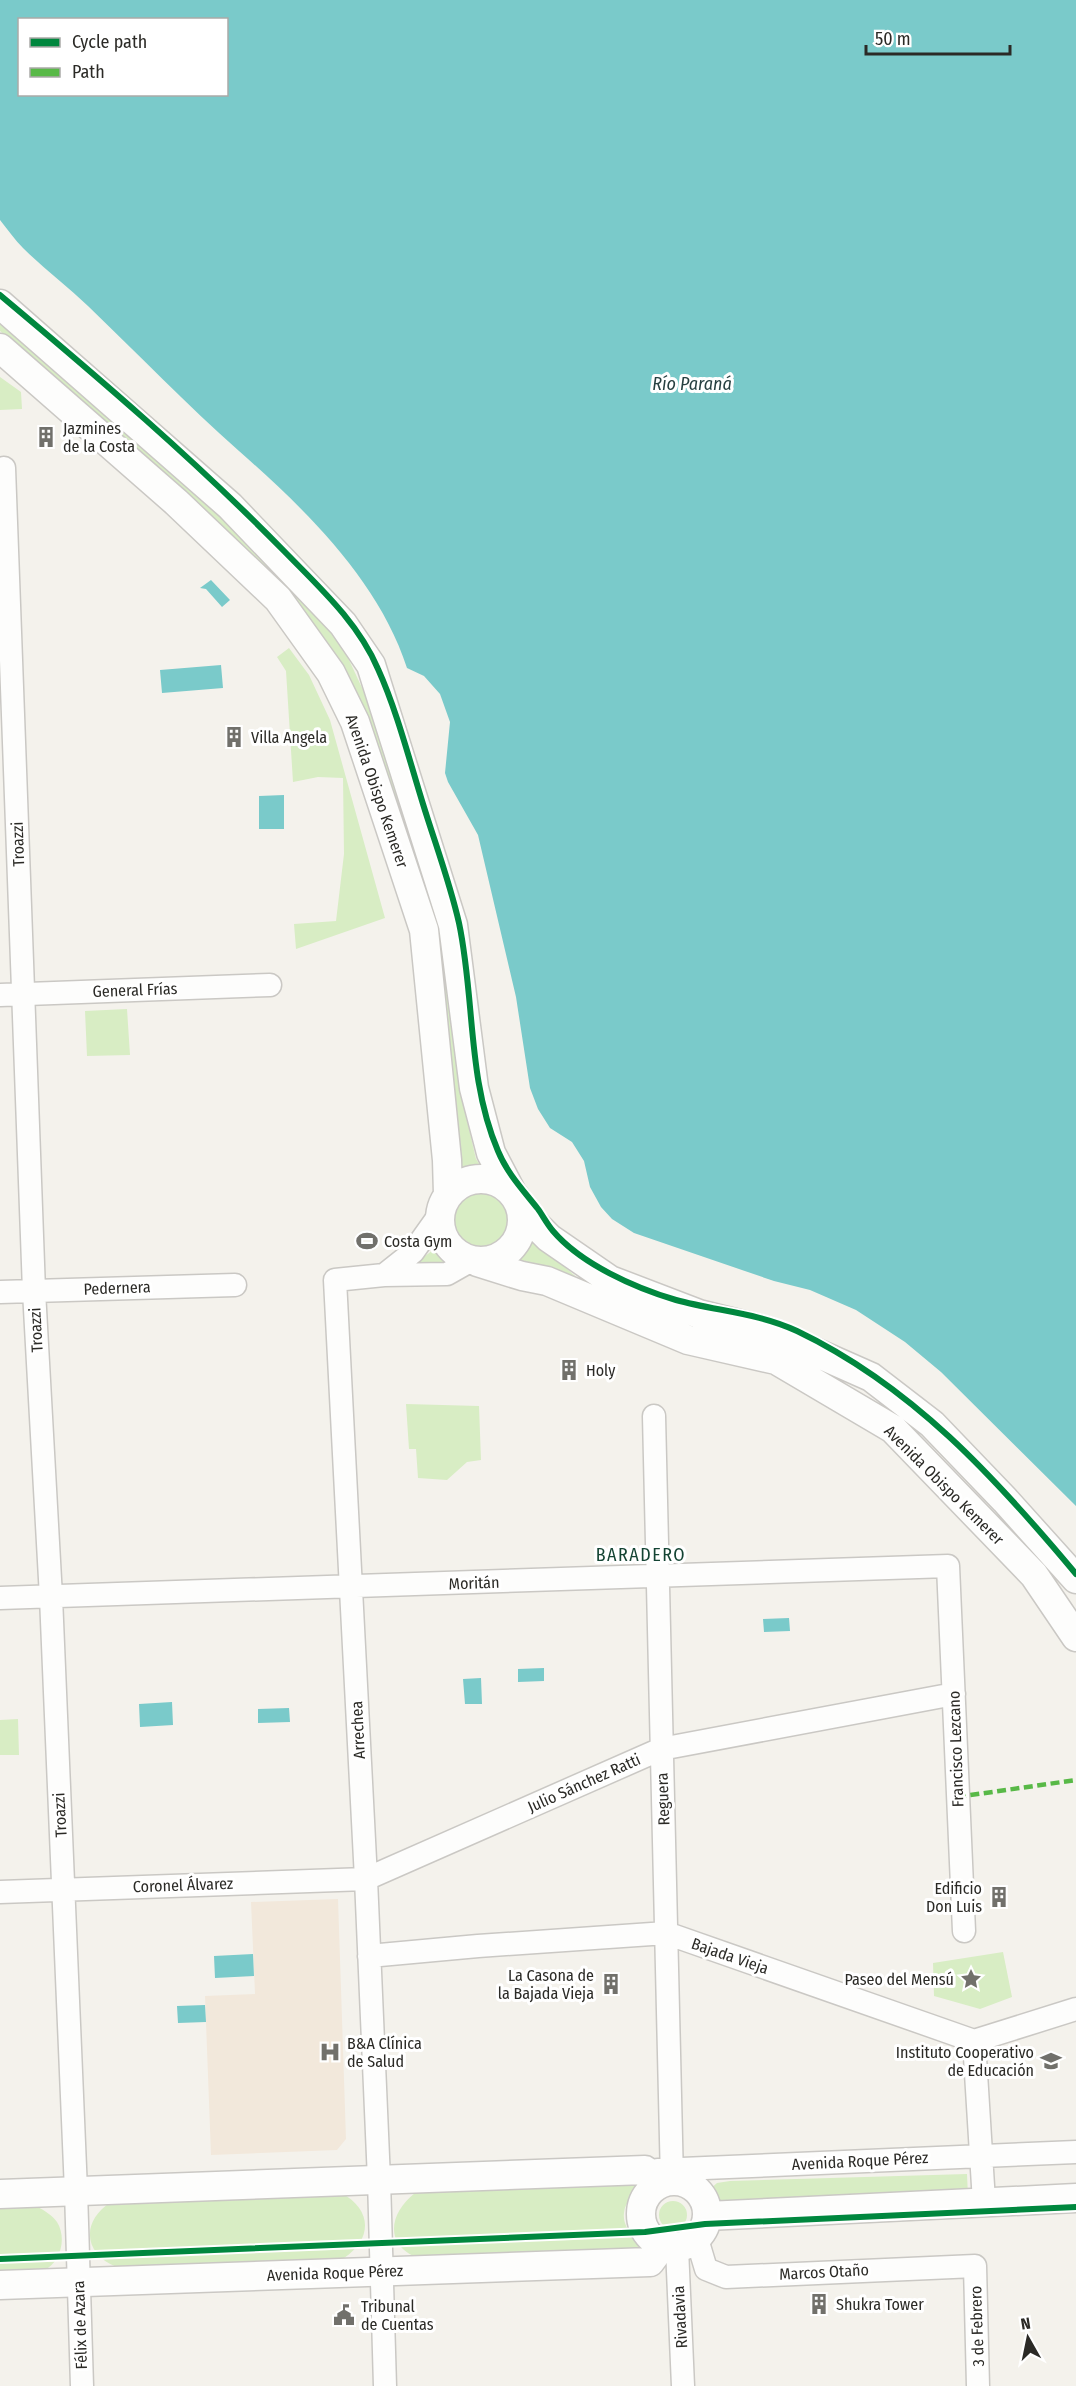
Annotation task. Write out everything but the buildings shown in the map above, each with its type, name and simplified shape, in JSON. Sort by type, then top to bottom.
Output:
[{"type":"main road","name":"Avenida Obispo Kemerer","points":[[0,304],[230,506],[343,624],[371,665],[453,925],[474,1088],[491,1153],[516,1202]]},
{"type":"main road","name":"Avenida Obispo Kemerer","points":[[0,348],[176,502],[278,599],[331,672],[355,722],[424,930],[447,1160],[440,1226],[446,1243],[459,1256],[522,1276],[548,1281],[688,1340],[776,1360],[892,1429],[1034,1575],[1076,1637]]},
{"type":"main road","name":"Avenida Obispo Kemerer","points":[[444,1204],[466,1182],[487,1180],[501,1184],[549,1238],[610,1280],[699,1314],[767,1331],[871,1377],[932,1424],[1076,1579]]},
{"type":"main road","points":[[473,1261],[490,1261],[502,1256],[512,1247],[519,1236],[522,1223],[516,1202]]},
{"type":"main road","points":[[686,2237],[704,2200],[699,2192],[682,2182],[663,2176],[644,2199],[640,2209],[645,2232],[652,2240],[686,2237],[984,2202],[1076,2198]]},
{"type":"main road","name":"Avenida Roque Pérez","points":[[0,2194],[379,2180],[663,2176]]},
{"type":"main road","name":"Avenida Roque Pérez","points":[[0,2285],[650,2262],[686,2237]]},
{"type":"street","name":"Troazzi","points":[[4,468],[6,698],[23,994],[34,1291],[51,1597],[76,2191]]},
{"type":"street","name":"General Frías","points":[[0,995],[270,985]]},
{"type":"street","points":[[384,1275],[413,1252],[444,1204]]},
{"type":"street","points":[[384,1275],[447,1274],[473,1261]]},
{"type":"street","name":"Arrechea","points":[[384,1275],[335,1280],[366,1879],[385,2386]]},
{"type":"street","name":"Pedernera","points":[[0,1292],[235,1285]]},
{"type":"street","name":"Reguera","points":[[654,1416],[666,1933],[663,2176]]},
{"type":"street","name":"Moritán","points":[[0,1598],[948,1566]]},
{"type":"street","name":"Francisco Lezcano","points":[[948,1566],[964,1931]]},
{"type":"street","name":"Julio Sánchez Ratti","points":[[366,1879],[661,1749],[954,1694]]},
{"type":"street","name":"Coronel Álvarez","points":[[0,1892],[366,1879]]},
{"type":"street","name":"Bajada Vieja","points":[[369,1956],[666,1933],[974,2041]]},
{"type":"street","points":[[984,2202],[974,2041],[1076,2009]]},
{"type":"street","name":"Avenida Roque Pérez","points":[[663,2176],[1076,2152]]},
{"type":"street","name":"Félix de Azara","points":[[76,2191],[82,2386]]},
{"type":"street","points":[[679,2284],[706,2269],[686,2237]]},
{"type":"street","name":"Rivadavia","points":[[683,2386],[679,2284],[686,2237]]},
{"type":"street","name":"Marcos Otaño","points":[[706,2269],[726,2277],[975,2266]]},
{"type":"street","name":"3 de Febrero","points":[[975,2266],[978,2386]]},
{"type":"shaded area","points":[[338,1899],[346,2139],[337,2150],[211,2155],[205,1996],[255,1994],[251,1902]]},
{"type":"green space","points":[[0,322],[203,497],[325,624],[343,647],[370,705],[440,927],[460,1090],[476,1159],[484,1171],[458,1174],[458,1160],[363,711],[338,657],[293,601],[127,441],[0,331]]},
{"type":"green space","points":[[0,377],[21,392],[22,409],[0,410]]},
{"type":"green space","points":[[289,648],[309,675],[330,720],[385,918],[296,949],[294,924],[336,921],[344,854],[343,778],[318,777],[293,782],[286,671],[277,657]]},
{"type":"green space","points":[[127,1009],[130,1055],[87,1056],[85,1011]]},
{"type":"green space","points":[[474,1188],[488,1188],[500,1193],[509,1202],[514,1221],[512,1234],[505,1245],[488,1254],[474,1254],[462,1249],[453,1240],[448,1228],[448,1214],[453,1202],[462,1193]]},
{"type":"green space","points":[[525,1232],[582,1282],[509,1262],[522,1249]]},
{"type":"green space","points":[[433,1250],[449,1266],[404,1272]]},
{"type":"green space","points":[[406,1404],[479,1406],[481,1460],[467,1462],[447,1480],[418,1478],[416,1449],[409,1449]]},
{"type":"green space","points":[[18,1719],[19,1755],[0,1755],[0,1720]]},
{"type":"green space","name":"Paseo del Mensú","points":[[1003,1952],[1012,1997],[980,2009],[934,1996],[933,1963]]},
{"type":"green space","points":[[967,2174],[968,2196],[718,2208],[709,2198],[709,2190],[717,2183],[730,2181]]},
{"type":"green space","points":[[637,2183],[625,2209],[624,2219],[640,2252],[421,2259],[409,2254],[401,2247],[394,2229],[399,2210],[415,2193]]},
{"type":"green space","points":[[341,2193],[359,2207],[365,2224],[360,2242],[344,2258],[117,2267],[98,2254],[92,2246],[90,2237],[94,2218],[111,2202]]},
{"type":"green space","points":[[673,2201],[683,2205],[687,2215],[683,2225],[673,2229],[663,2225],[659,2215],[663,2205]]},
{"type":"green space","points":[[38,2207],[53,2217],[60,2228],[62,2242],[58,2256],[49,2267],[38,2273],[0,2274],[0,2209]]},
{"type":"water","name":"Río Paraná","points":[[0,0],[1076,0],[1076,1506],[941,1372],[905,1342],[856,1310],[810,1290],[774,1281],[634,1233],[612,1219],[601,1207],[590,1187],[584,1161],[572,1142],[550,1128],[538,1109],[530,1088],[516,997],[478,835],[445,773],[450,722],[440,694],[424,676],[407,668],[378,606],[338,549],[314,523],[88,306],[17,242],[0,220]]},
{"type":"water","points":[[211,580],[230,600],[222,607],[206,589],[200,588]]},
{"type":"water","points":[[221,665],[223,688],[162,693],[160,670]]},
{"type":"water","points":[[284,795],[284,829],[259,829],[259,796]]},
{"type":"water","points":[[789,1618],[790,1631],[764,1632],[763,1619]]},
{"type":"water","points":[[544,1668],[544,1681],[518,1682],[518,1669]]},
{"type":"water","points":[[481,1678],[482,1704],[465,1704],[463,1679]]},
{"type":"water","points":[[172,1702],[173,1725],[140,1727],[139,1704]]},
{"type":"water","points":[[289,1708],[290,1722],[258,1723],[258,1709]]},
{"type":"water","points":[[253,1954],[254,1976],[215,1978],[214,1956]]},
{"type":"water","points":[[205,2005],[206,2022],[178,2023],[177,2006]]},
{"type":"marked path","points":[[957,1797],[1076,1780]]},
{"type":"cycle path","points":[[0,295],[216,484],[337,606],[370,652],[397,718],[459,923],[476,1067],[488,1124],[506,1167],[553,1231],[578,1254],[626,1282],[676,1300],[768,1320],[797,1331],[839,1353],[914,1406],[949,1437],[1014,1503],[1076,1574]]},
{"type":"cycle path","points":[[0,2259],[645,2232],[705,2224],[1076,2207]]},
{"type":"place","name":"Jazmines de la Costa","points":[[46,437]]},
{"type":"place","name":"Villa Angela","points":[[234,737]]},
{"type":"place","name":"Costa Gym","points":[[367,1241]]},
{"type":"place","name":"Holy","points":[[569,1370]]},
{"type":"place","name":"Edificio Don Luis","points":[[999,1897]]},
{"type":"place","name":"Paseo del Mensú","points":[[971,1979]]},
{"type":"place","name":"La Casona de la Bajada Vieja","points":[[611,1984]]},
{"type":"place","name":"B&A Clínica de Salud","points":[[330,2052]]},
{"type":"place","name":"Instituto Cooperativo de Educación","points":[[1051,2061]]},
{"type":"place","name":"Shukra Tower","points":[[819,2304]]},
{"type":"place","name":"Tribunal de Cuentas","points":[[344,2315]]},
{"type":"district","name":"BARADERO","points":[[641,1555]]}]
